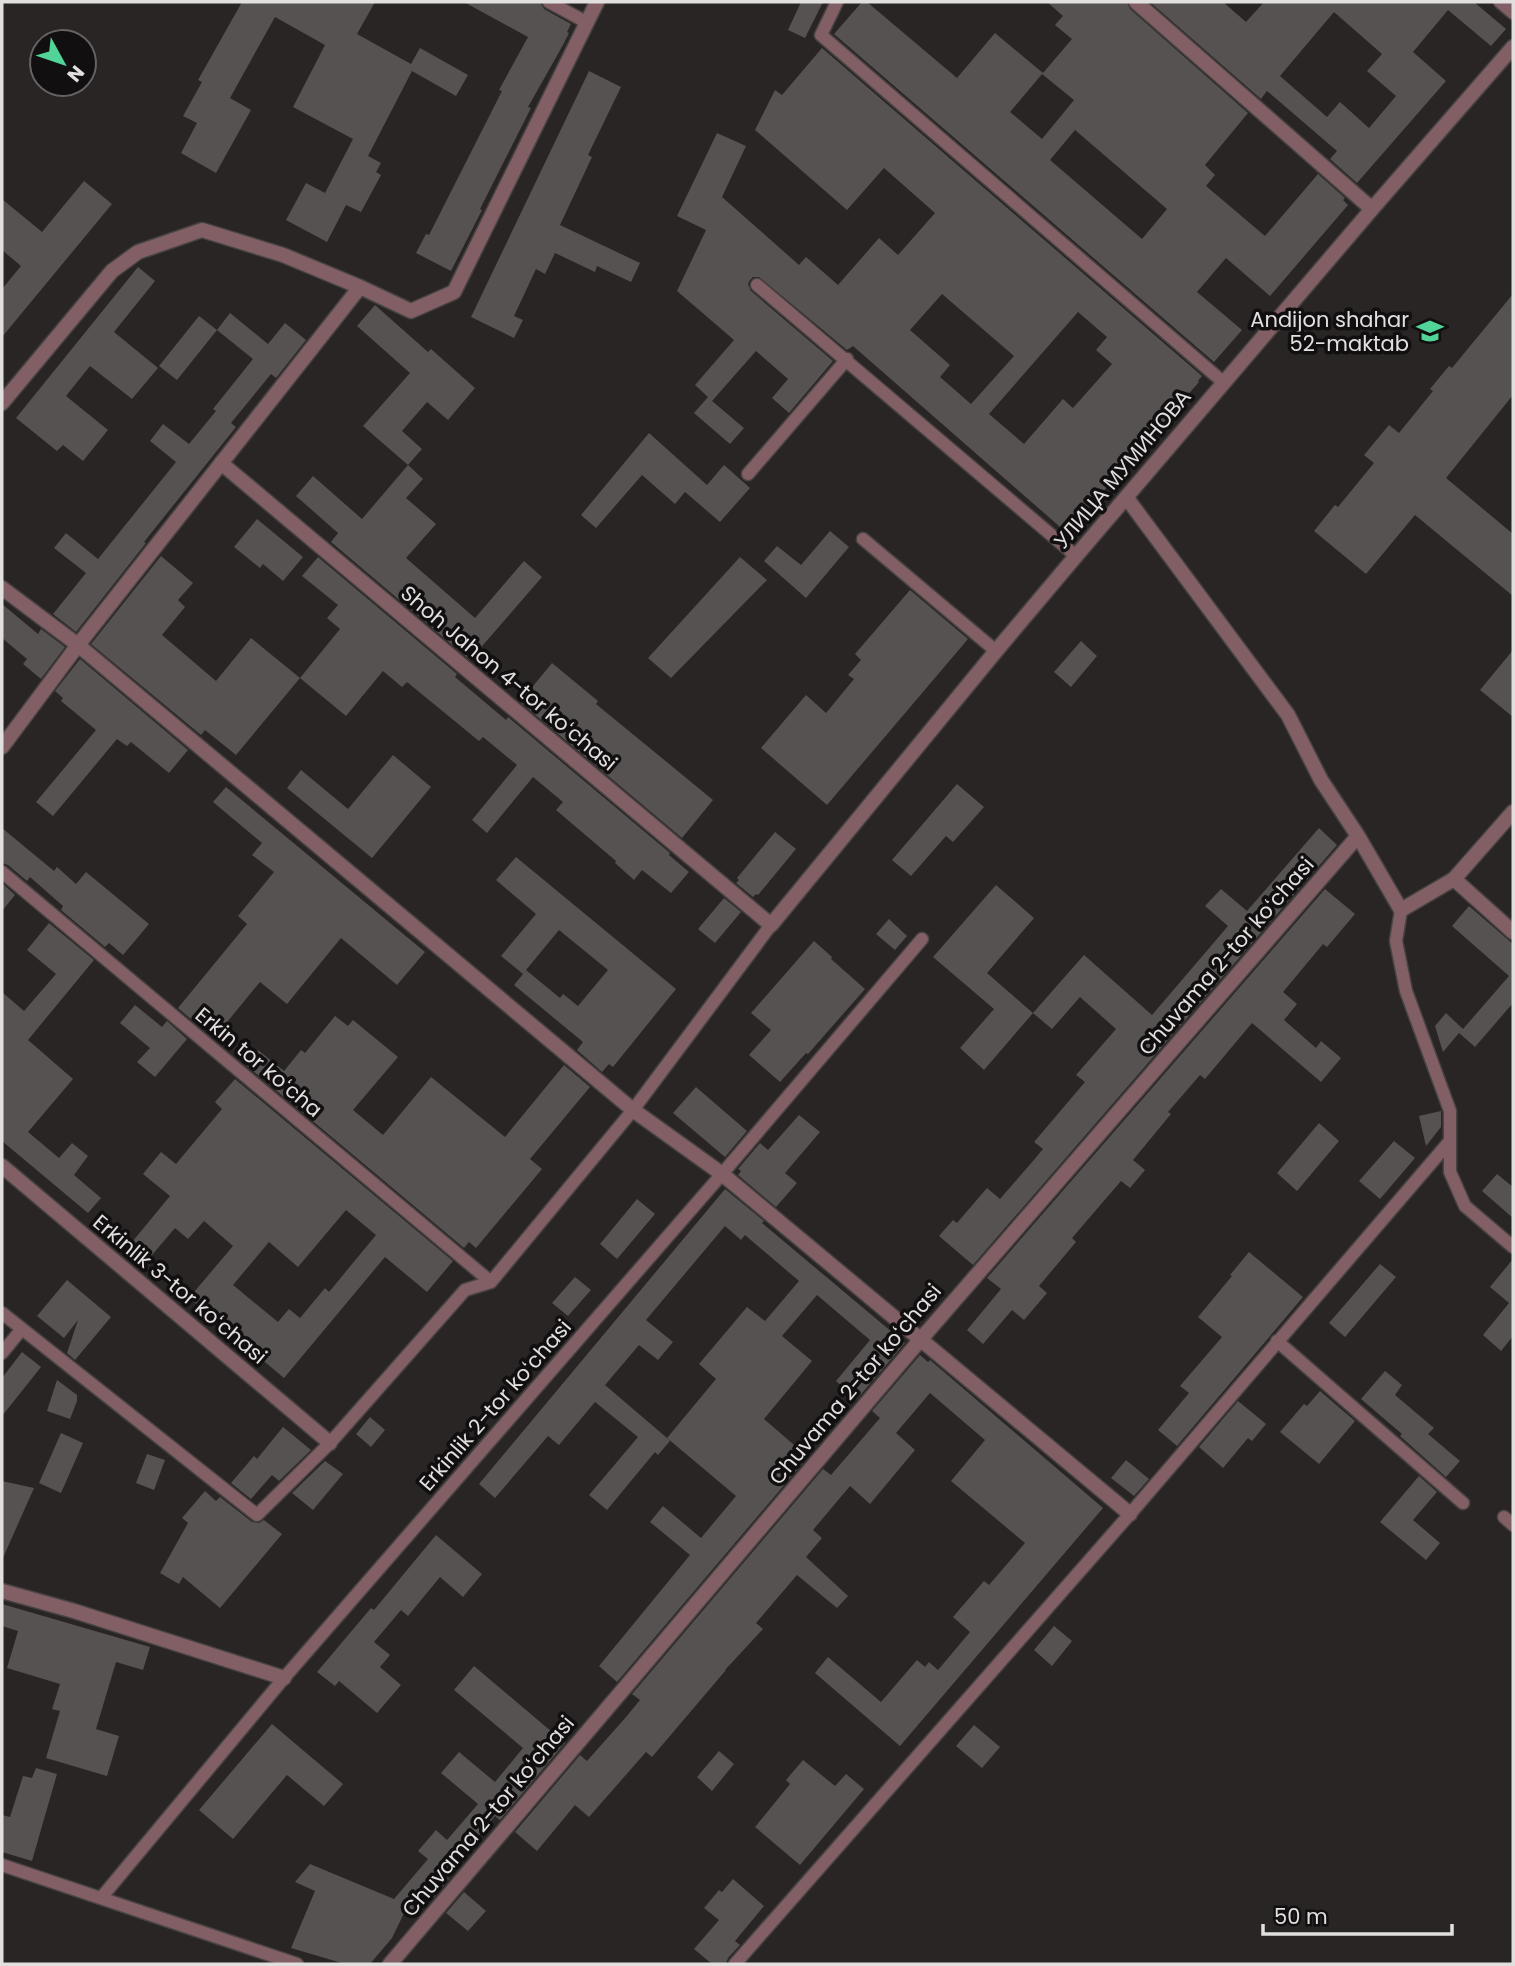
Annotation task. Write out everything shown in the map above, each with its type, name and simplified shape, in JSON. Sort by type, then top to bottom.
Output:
[{"type":"street","points":[[2,403],[111,271],[138,252],[202,230],[283,255],[411,311],[454,292],[597,2]]},
{"type":"street","points":[[1136,2],[1372,209]]},
{"type":"street","name":"УЛИЦА МУМИНОВА","points":[[771,925],[996,651],[1223,382],[1513,47]]},
{"type":"street","points":[[2,747],[78,645],[359,287]]},
{"type":"street","name":"Shoh Jahon 4-tor koʻchasi","points":[[220,463],[771,925]]},
{"type":"street","points":[[1126,497],[1288,715],[1321,780],[1358,836],[1401,910],[1454,879],[1513,812]]},
{"type":"street","points":[[2,588],[78,645],[633,1110],[722,1174],[1130,1514]]},
{"type":"street","name":"Chuvama 2-tor koʻchasi","points":[[390,1964],[921,1339],[1358,836]]},
{"type":"street","points":[[1454,879],[1513,932]]},
{"type":"street","name":"Erkinlik 3-tor koʻchasi","points":[[2,1167],[331,1443]]},
{"type":"street","points":[[2,1591],[87,1615],[284,1678]]},
{"type":"lane","points":[[549,2],[586,22]]},
{"type":"lane","points":[[836,2],[821,35],[1223,382]]},
{"type":"lane","points":[[1500,2],[1513,13]]},
{"type":"lane","points":[[757,285],[1076,556]]},
{"type":"lane","points":[[748,474],[847,359]]},
{"type":"lane","points":[[863,539],[996,651]]},
{"type":"lane","name":"Erkin tor koʻcha","points":[[2,872],[491,1282]]},
{"type":"lane","points":[[1401,910],[1396,941],[1406,991],[1450,1111],[1450,1172],[1465,1206],[1513,1247]]},
{"type":"lane","points":[[2,1313],[257,1515],[331,1443],[465,1290],[491,1282],[633,1110],[771,925]]},
{"type":"lane","name":"Erkinlik 2-tor koʻchasi","points":[[101,1898],[284,1678],[722,1174],[922,939]]},
{"type":"lane","points":[[735,1964],[1130,1514],[1450,1142]]},
{"type":"lane","points":[[2,1353],[21,1330]]},
{"type":"lane","points":[[1278,1341],[1463,1503]]},
{"type":"lane","points":[[2,1864],[297,1964]]},
{"type":"building","points":[[242,2],[375,2],[357,34],[411,64],[420,48],[468,75],[456,96],[412,71],[368,156],[381,163],[376,172],[381,175],[361,212],[346,205],[327,242],[286,220],[306,183],[325,193],[353,139],[293,107],[325,45],[275,17],[230,98],[251,110],[216,173],[181,153],[197,123],[183,116],[202,82],[198,80]]},
{"type":"building","points":[[464,2],[540,2],[544,9],[571,24],[563,45],[528,107],[531,108],[451,271],[416,253],[426,234],[429,235],[502,91],[499,90],[528,37]]},
{"type":"building","points":[[801,2],[823,2],[805,38],[788,30]]},
{"type":"building","points":[[862,2],[867,2],[957,78],[995,33],[1043,73],[1072,39],[1055,25],[1063,16],[1047,2],[1127,2],[1130,9],[1248,113],[1205,165],[1215,175],[1206,186],[1265,236],[1318,174],[1345,198],[1343,200],[1348,205],[1270,296],[1226,258],[1197,292],[1242,330],[1214,362],[834,34]],"holes":[[[1042,74],[1074,100],[1042,139],[1010,112]],[[1075,130],[1167,209],[1142,239],[1050,160]]]},
{"type":"building","points":[[1150,2],[1223,2],[1246,22],[1264,2],[1474,2],[1506,29],[1491,46],[1448,10],[1413,52],[1446,81],[1357,183],[1330,159],[1337,151],[1267,91],[1261,99]],"holes":[[[1334,12],[1382,54],[1367,71],[1396,96],[1369,128],[1340,102],[1327,117],[1280,76]]]},
{"type":"building","points":[[822,48],[1202,376],[1067,533],[853,346],[847,350],[759,277],[750,280],[748,284],[751,291],[833,361],[789,413],[772,398],[788,379],[756,351],[712,401],[744,428],[730,444],[694,413],[708,397],[695,385],[734,340],[677,291],[706,230],[677,216],[717,133],[746,146],[722,197],[799,265],[806,257],[838,285],[879,238],[898,255],[935,213],[884,168],[847,210],[755,130],[775,90],[782,95]],"holes":[[[942,294],[1014,356],[971,404],[940,377],[950,365],[910,330]],[[1078,312],[1107,337],[1096,350],[1112,364],[1073,408],[1063,399],[1024,444],[989,414]]]},
{"type":"building","points":[[589,71],[621,87],[588,155],[592,157],[560,225],[640,263],[631,282],[597,266],[595,272],[555,253],[545,274],[536,269],[514,316],[523,320],[514,338],[471,317]]},
{"type":"building","points":[[84,181],[112,204],[2,337],[2,289],[21,266],[2,250],[2,199],[42,232]]},
{"type":"building","points":[[138,267],[155,281],[114,332],[158,368],[132,399],[90,366],[66,396],[108,430],[83,461],[63,445],[57,451],[16,418]]},
{"type":"building","points":[[1513,294],[1513,395],[1446,478],[1513,534],[1513,596],[1415,515],[1366,574],[1314,531],[1335,505],[1338,507],[1374,463],[1364,455],[1389,425],[1399,433],[1433,391],[1430,389],[1449,366],[1452,368]]},
{"type":"building","points":[[375,305],[428,352],[431,349],[475,388],[448,420],[427,402],[402,431],[422,449],[408,465],[363,426],[410,373],[357,326]]},
{"type":"building","points":[[230,313],[268,344],[285,323],[306,340],[276,378],[271,374],[231,423],[236,427],[76,632],[53,614],[86,573],[54,548],[66,533],[98,559],[176,462],[150,441],[163,424],[189,444],[216,411],[213,409],[253,359],[217,330]]},
{"type":"building","points":[[199,316],[217,330],[177,380],[159,366]]},
{"type":"building","points":[[649,433],[707,485],[724,465],[750,488],[720,522],[685,492],[675,504],[642,475],[596,528],[581,515]]},
{"type":"building","points":[[408,465],[423,479],[406,498],[436,524],[406,558],[475,618],[524,561],[542,577],[470,660],[331,542],[338,533],[296,496],[313,476],[362,519]]},
{"type":"building","points":[[257,519],[303,557],[283,581],[263,564],[260,568],[234,547]]},
{"type":"building","points":[[830,531],[849,547],[806,598],[764,561],[777,546],[801,565]]},
{"type":"building","points":[[161,556],[193,583],[178,600],[185,607],[162,635],[216,681],[251,638],[300,678],[236,755],[205,730],[201,735],[91,644]]},
{"type":"building","points":[[318,557],[457,674],[455,677],[506,720],[508,717],[670,853],[669,855],[689,872],[671,893],[642,870],[634,880],[615,863],[616,861],[556,810],[563,802],[533,777],[487,833],[472,820],[517,765],[483,737],[479,741],[407,682],[402,687],[383,671],[346,716],[300,678],[340,629],[327,618],[338,605],[302,576]]},
{"type":"building","points":[[740,557],[767,580],[671,678],[648,658]]},
{"type":"building","points":[[910,590],[968,639],[827,805],[761,748],[806,695],[826,713],[854,679],[848,675],[861,660],[855,654]]},
{"type":"building","points":[[2,604],[38,634],[41,629],[65,647],[41,679],[23,664],[27,659],[2,638]]},
{"type":"building","points":[[1081,641],[1097,656],[1071,687],[1054,672]]},
{"type":"building","points":[[1513,650],[1513,717],[1480,690]]},
{"type":"building","points":[[80,659],[188,750],[169,773],[131,742],[127,746],[117,739],[53,816],[36,802],[96,730],[61,701],[63,698],[55,691]]},
{"type":"building","points":[[552,663],[598,701],[596,704],[713,800],[682,838],[520,702]]},
{"type":"building","points":[[393,755],[431,787],[372,858],[287,788],[301,770],[348,809]]},
{"type":"building","points":[[957,784],[984,807],[953,842],[946,836],[911,876],[892,860]]},
{"type":"building","points":[[226,787],[425,952],[397,985],[341,938],[287,1004],[260,982],[218,1033],[202,1021],[198,1025],[178,1008],[247,924],[238,916],[274,872],[252,855],[262,843],[213,802]]},
{"type":"building","points":[[2,828],[54,871],[57,867],[76,884],[86,872],[149,924],[123,955],[109,943],[105,947],[61,910],[63,906],[30,877],[27,881],[2,863]]},
{"type":"building","points":[[1319,828],[1337,845],[973,1265],[939,1236],[953,1220],[957,1223],[987,1188],[1000,1199],[1033,1161],[1043,1149],[1034,1142],[1085,1082],[1076,1075],[1116,1029],[1080,997],[1052,1029],[1033,1013],[1084,955],[1152,1015],[1228,926],[1205,906],[1221,889],[1247,911]]},
{"type":"building","points":[[775,832],[796,849],[758,895],[753,897],[736,883],[739,880],[737,878]]},
{"type":"building","points":[[516,857],[676,989],[613,1067],[609,1064],[602,1072],[577,1050],[583,1042],[514,985],[523,974],[501,956],[536,914],[496,880]],"holes":[[[559,930],[608,970],[578,1006],[563,994],[560,998],[526,970]]]},
{"type":"building","points":[[2,883],[15,895],[2,911]]},
{"type":"building","points":[[996,885],[1034,918],[987,973],[1033,1013],[984,1070],[960,1048],[994,1009],[933,957]]},
{"type":"building","points":[[1325,889],[1355,914],[1327,947],[1323,944],[1283,992],[1297,1004],[1284,1020],[1316,1048],[1321,1041],[1341,1058],[1321,1082],[1252,1023],[1205,1079],[1200,1075],[1168,1112],[1171,1114],[1133,1160],[1145,1170],[1130,1188],[1121,1181],[1072,1238],[1076,1242],[1039,1286],[1047,1293],[1024,1320],[1012,1310],[983,1344],[967,1330],[1001,1289],[987,1278]]},
{"type":"building","points":[[724,898],[741,912],[715,943],[698,929]]},
{"type":"building","points":[[1469,906],[1513,944],[1513,1003],[1475,1047],[1459,1033],[1443,1052],[1435,1026],[1446,1013],[1463,1029],[1509,976],[1452,926]]},
{"type":"building","points":[[889,919],[907,936],[895,950],[876,934]]},
{"type":"building","points":[[49,923],[94,960],[28,1040],[73,1079],[28,1132],[59,1158],[72,1143],[88,1156],[74,1175],[101,1198],[88,1213],[2,1141],[2,992],[24,1011],[56,974],[27,950]]},
{"type":"building","points":[[814,941],[865,989],[780,1082],[749,1055],[771,1030],[751,1013]]},
{"type":"building","points":[[135,1005],[162,1027],[167,1021],[187,1039],[155,1077],[137,1062],[150,1048],[120,1023]]},
{"type":"building","points":[[335,1016],[348,1026],[353,1020],[398,1057],[353,1110],[383,1135],[431,1077],[505,1137],[564,1065],[590,1087],[530,1159],[542,1169],[476,1248],[469,1242],[464,1248],[246,1065],[258,1050],[284,1071],[301,1050],[305,1053]]},
{"type":"building","points":[[235,1079],[453,1261],[427,1292],[385,1257],[284,1378],[189,1298],[233,1246],[204,1221],[188,1239],[175,1228],[146,1262],[128,1247],[170,1196],[143,1174],[161,1152],[176,1164],[222,1109],[215,1102]],"holes":[[[346,1210],[376,1235],[329,1292],[325,1288],[300,1318],[289,1309],[278,1322],[233,1285],[269,1242],[298,1267]]]},
{"type":"building","points":[[696,1087],[747,1131],[725,1157],[673,1113]]},
{"type":"building","points":[[1441,1111],[1441,1127],[1426,1146],[1419,1116]]},
{"type":"building","points":[[799,1115],[820,1132],[785,1173],[797,1183],[776,1207],[738,1175],[741,1171],[738,1169],[760,1143],[768,1150]]},
{"type":"building","points":[[1319,1123],[1339,1141],[1297,1191],[1277,1173]]},
{"type":"building","points":[[1394,1141],[1415,1158],[1380,1199],[1359,1181]]},
{"type":"building","points":[[1497,1174],[1513,1187],[1513,1218],[1482,1191]]},
{"type":"building","points":[[725,1189],[905,1343],[857,1399],[836,1381],[870,1340],[817,1295],[782,1336],[812,1361],[764,1419],[808,1457],[617,1682],[599,1666],[690,1555],[650,1522],[663,1506],[701,1538],[736,1496],[667,1438],[670,1441],[658,1455],[655,1452],[607,1510],[589,1495],[638,1437],[595,1402],[559,1445],[548,1436],[495,1498],[479,1484]],"holes":[[[725,1226],[741,1240],[745,1235],[799,1281],[765,1321],[747,1307],[699,1364],[716,1379],[667,1438],[605,1385],[639,1345],[658,1360],[673,1342],[646,1320]]]},
{"type":"building","points":[[637,1199],[655,1214],[617,1259],[600,1244]]},
{"type":"building","points":[[1249,1252],[1303,1297],[1177,1446],[1158,1430],[1189,1393],[1180,1386],[1222,1337],[1198,1317]]},
{"type":"building","points":[[1513,1259],[1513,1336],[1501,1351],[1483,1335],[1509,1303],[1490,1287]]},
{"type":"building","points":[[1380,1264],[1396,1277],[1345,1337],[1329,1323]]},
{"type":"building","points":[[575,1277],[591,1290],[568,1316],[552,1303]]},
{"type":"building","points":[[67,1280],[111,1317],[75,1360],[67,1353],[78,1320],[64,1338],[37,1316]]},
{"type":"building","points":[[22,1352],[41,1367],[2,1416],[2,1378]]},
{"type":"building","points":[[920,1355],[928,1362],[930,1360],[1103,1508],[900,1746],[815,1673],[828,1657],[881,1702],[917,1660],[925,1667],[929,1662],[938,1670],[970,1632],[953,1617],[984,1581],[989,1585],[1025,1543],[951,1481],[985,1440],[930,1393],[896,1433],[915,1450],[870,1504],[850,1486],[813,1530],[822,1538],[806,1557],[848,1596],[837,1608],[797,1575],[756,1623],[763,1629],[652,1757],[646,1752],[589,1817],[575,1805],[537,1851],[515,1832],[580,1755],[587,1761],[626,1717],[640,1700],[632,1694],[823,1469],[831,1475],[880,1418],[872,1411]]},
{"type":"building","points":[[1385,1371],[1402,1385],[1395,1395],[1434,1428],[1428,1434],[1460,1461],[1446,1477],[1361,1399]]},
{"type":"building","points":[[57,1380],[77,1395],[70,1419],[47,1411]]},
{"type":"building","points":[[1320,1391],[1355,1421],[1319,1464],[1280,1432],[1304,1404],[1307,1406]]},
{"type":"building","points":[[1238,1401],[1266,1424],[1252,1441],[1248,1438],[1223,1468],[1199,1447]]},
{"type":"building","points":[[370,1417],[385,1430],[371,1447],[356,1434]]},
{"type":"building","points":[[283,1427],[311,1450],[279,1481],[272,1475],[251,1499],[231,1483],[254,1456],[257,1459]]},
{"type":"building","points":[[61,1433],[83,1443],[61,1493],[39,1483]]},
{"type":"building","points":[[147,1454],[165,1460],[154,1490],[136,1483]]},
{"type":"building","points":[[1126,1460],[1149,1479],[1134,1496],[1111,1478]]},
{"type":"building","points":[[325,1461],[343,1474],[313,1510],[292,1493]]},
{"type":"building","points":[[1419,1476],[1437,1492],[1413,1520],[1440,1543],[1426,1560],[1380,1522]]},
{"type":"building","points":[[2,1481],[34,1488],[2,1560]]},
{"type":"building","points":[[205,1491],[216,1501],[220,1497],[252,1522],[259,1523],[264,1520],[282,1534],[220,1608],[183,1577],[179,1584],[160,1573],[188,1523],[182,1518]]},
{"type":"building","points":[[436,1535],[482,1574],[463,1597],[440,1577],[408,1616],[401,1610],[374,1642],[390,1655],[380,1667],[401,1685],[377,1713],[339,1681],[335,1686],[317,1672],[371,1608],[374,1610]]},
{"type":"building","points":[[2,1604],[150,1647],[143,1670],[116,1662],[96,1729],[119,1736],[107,1776],[46,1758],[60,1711],[52,1709],[60,1684],[7,1668],[18,1631],[2,1626]]},
{"type":"building","points":[[1054,1626],[1072,1641],[1052,1666],[1034,1650]]},
{"type":"building","points":[[474,1666],[565,1743],[500,1820],[495,1816],[446,1876],[449,1879],[431,1901],[428,1898],[413,1915],[406,1909],[392,1938],[370,1964],[345,1964],[291,1948],[315,1891],[295,1882],[310,1864],[394,1899],[428,1859],[418,1851],[436,1830],[447,1840],[478,1804],[441,1773],[459,1752],[495,1782],[523,1748],[454,1690]]},
{"type":"building","points":[[272,1724],[343,1784],[324,1806],[287,1775],[233,1839],[199,1810]]},
{"type":"building","points":[[974,1725],[1000,1747],[982,1768],[956,1746]]},
{"type":"building","points":[[719,1751],[734,1764],[712,1791],[697,1777]]},
{"type":"building","points":[[803,1760],[835,1786],[846,1774],[864,1789],[800,1865],[755,1827],[790,1784],[786,1780]]},
{"type":"building","points":[[36,1768],[57,1774],[32,1861],[2,1852],[2,1815],[10,1817],[23,1776],[32,1778]]},
{"type":"building","points":[[733,1879],[764,1906],[735,1941],[740,1945],[726,1964],[712,1964],[694,1949],[719,1920],[704,1908],[719,1890],[722,1892]]},
{"type":"building","points":[[464,1892],[486,1911],[468,1931],[446,1913]]},
{"type":"place","name":"Andijon shahar 52-maktab","points":[[1430,331]]}]
